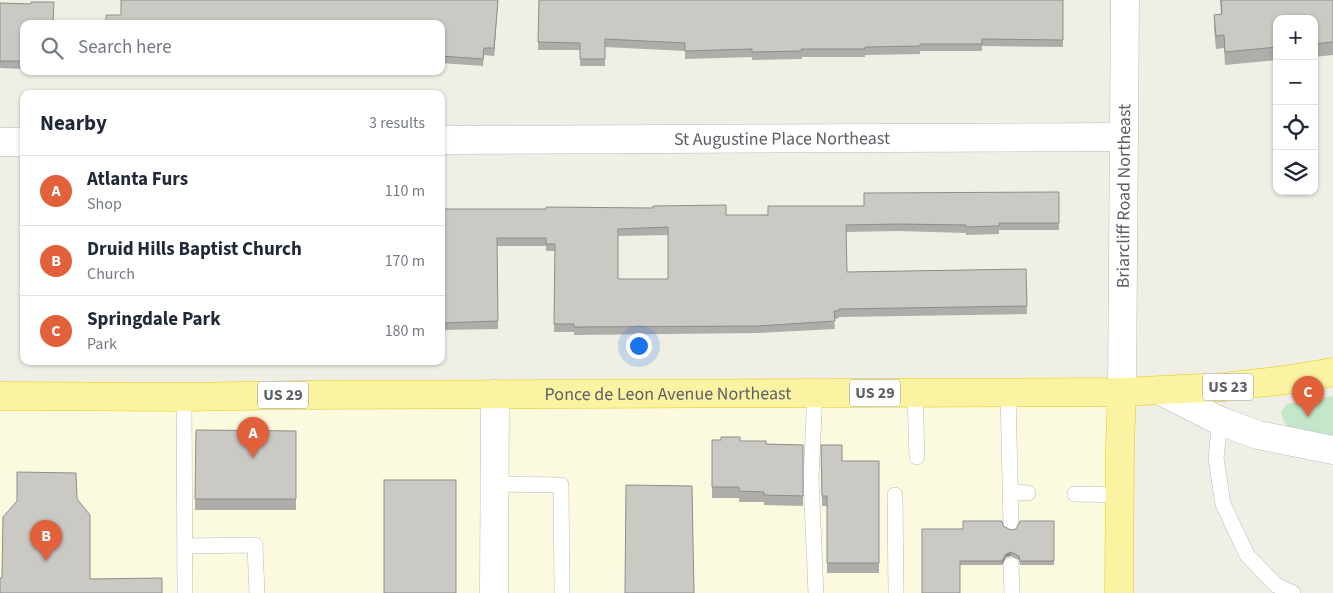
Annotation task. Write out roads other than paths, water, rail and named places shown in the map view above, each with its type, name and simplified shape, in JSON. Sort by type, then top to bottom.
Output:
[{"type":"highway","name":"Ponce de Leon Avenue Northeast","points":[[0,396],[184,397],[1122,392],[1224,387],[1286,380],[1333,372]]},
{"type":"highway","points":[[1119,593],[1122,392]]},
{"type":"street","name":"Briarcliff Road Northeast","points":[[1122,392],[1125,0]]},
{"type":"street","name":"St Augustine Place Northeast","points":[[445,140],[1124,138]]},
{"type":"street","points":[[0,142],[20,142]]},
{"type":"street","points":[[1161,391],[1220,421],[1258,435],[1333,450]]},
{"type":"street","points":[[494,394],[494,593]]},
{"type":"lane","points":[[1008,392],[1011,525]]},
{"type":"lane","points":[[814,393],[811,478],[816,593]]},
{"type":"lane","points":[[915,393],[917,458]]},
{"type":"lane","points":[[184,397],[185,593]]},
{"type":"lane","points":[[1220,421],[1216,458],[1223,504],[1247,555],[1276,585],[1292,593]]},
{"type":"lane","points":[[494,484],[561,485],[562,593]]},
{"type":"lane","points":[[1010,492],[1028,493]]},
{"type":"lane","points":[[1075,494],[1120,495]]},
{"type":"lane","points":[[895,495],[896,593]]},
{"type":"lane","points":[[185,546],[255,545],[257,593]]},
{"type":"lane","points":[[1011,565],[1012,593]]},
{"type":"place","name":"Springdale Park","points":[[1308,417]]},
{"type":"place","name":"Atlanta Furs","points":[[253,458]]},
{"type":"place","name":"Druid Hills Baptist Church","points":[[46,561]]}]
